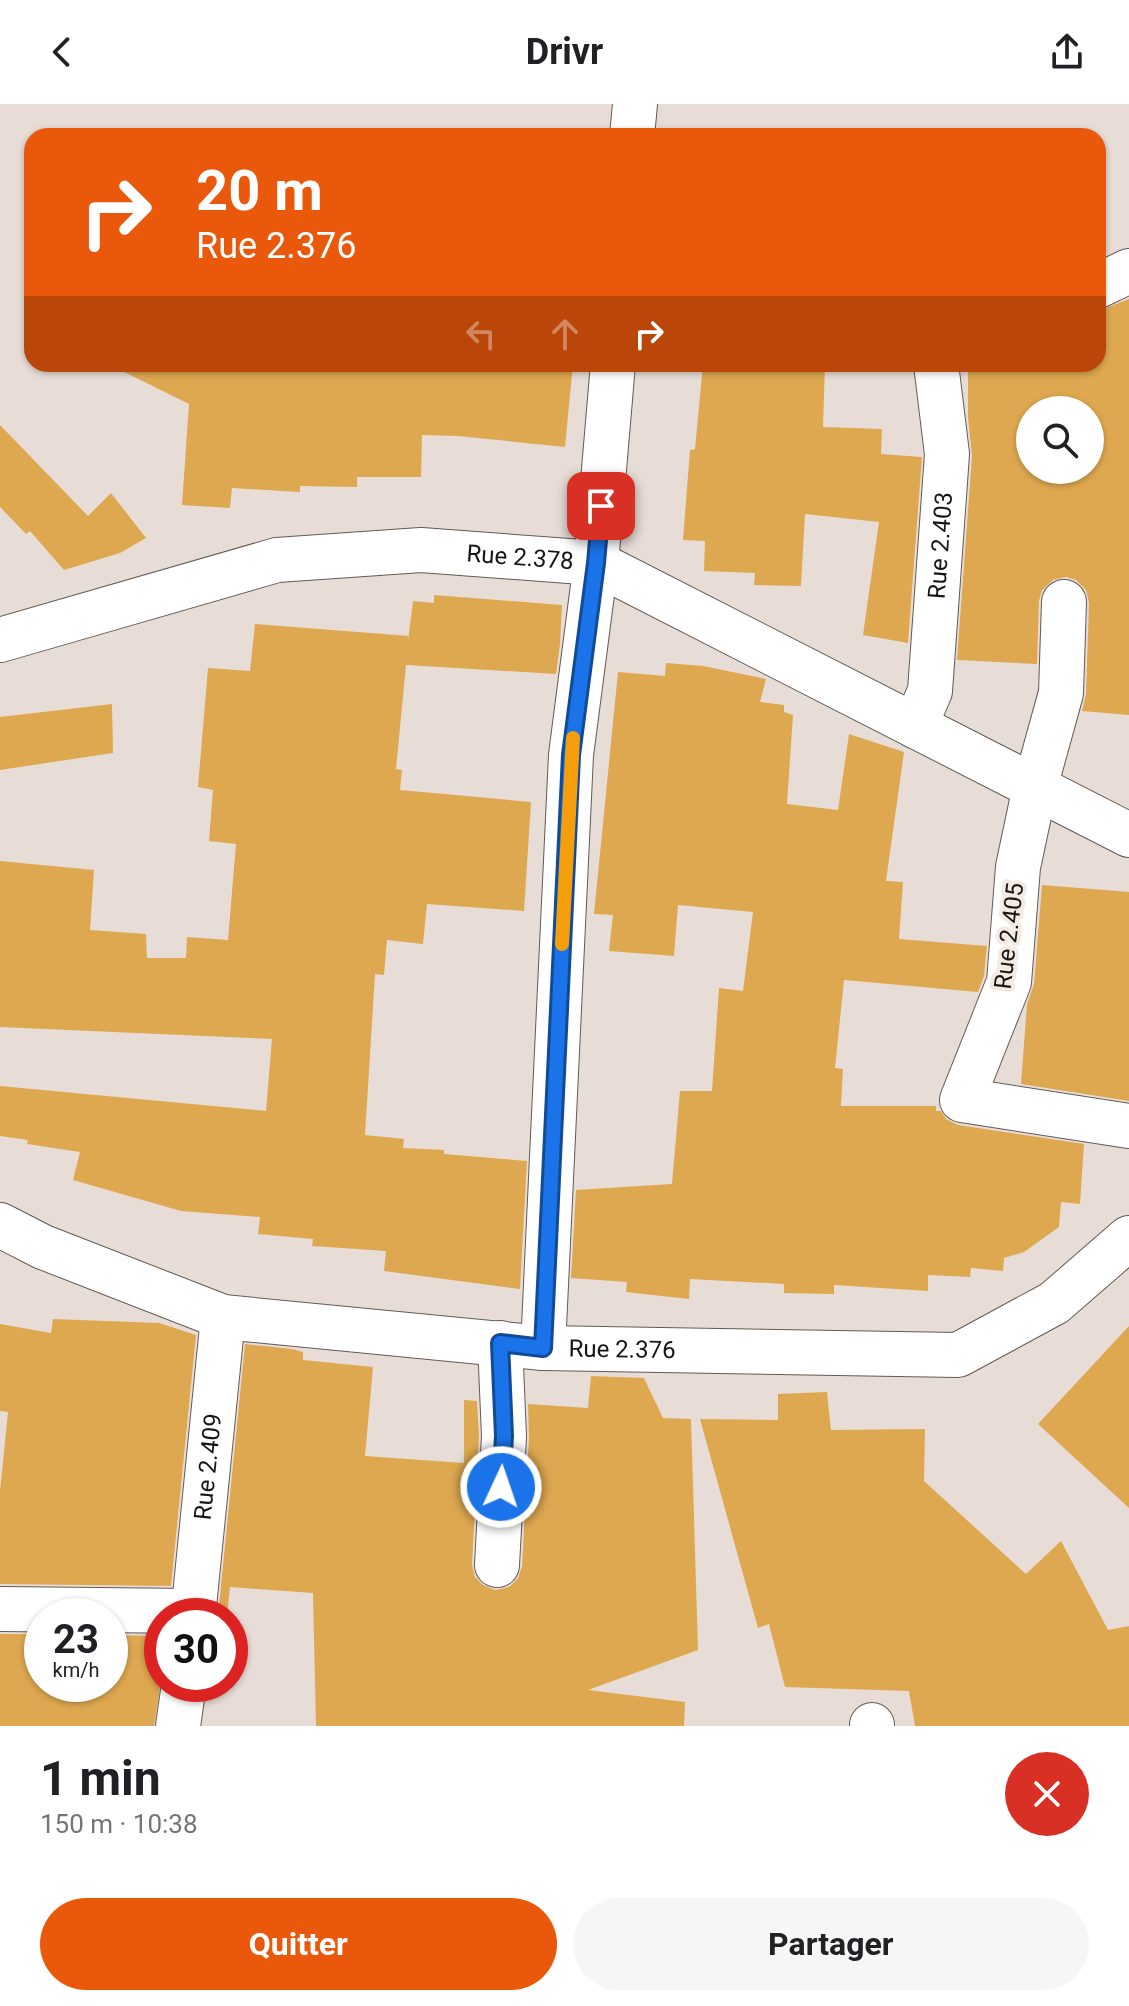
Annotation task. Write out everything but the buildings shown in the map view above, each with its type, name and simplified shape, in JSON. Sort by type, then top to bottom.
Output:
[{"type":"street","points":[[633,128],[635,104]]},
{"type":"street","points":[[1106,282],[1129,271]]},
{"type":"street","points":[[543,1348],[571,755],[596,563],[612,372]]},
{"type":"street","name":"Rue 2.403","points":[[915,726],[930,691],[947,454],[937,372]]},
{"type":"street","name":"Rue 2.378","points":[[0,640],[277,560],[421,550],[596,563],[1129,835]]},
{"type":"street","name":"Rue 2.405","points":[[1064,602],[1061,693],[1035,787],[1018,867],[1009,982],[962,1100],[1129,1126]]},
{"type":"street","name":"Rue 2.376","points":[[0,1225],[43,1247],[223,1317],[543,1348],[958,1355],[1054,1303],[1129,1238]]},
{"type":"street","name":"Rue 2.409","points":[[195,1598],[223,1317]]},
{"type":"street","points":[[497,1565],[504,1436],[500,1343]]},
{"type":"street","points":[[0,1609],[144,1612]]},
{"type":"street","points":[[178,1726],[181,1702]]},
{"type":"slow traffic","points":[[562,944],[573,738]]},
{"type":"route","points":[[501,1487],[504,1436],[500,1343],[543,1348],[571,755],[601,506]]}]
